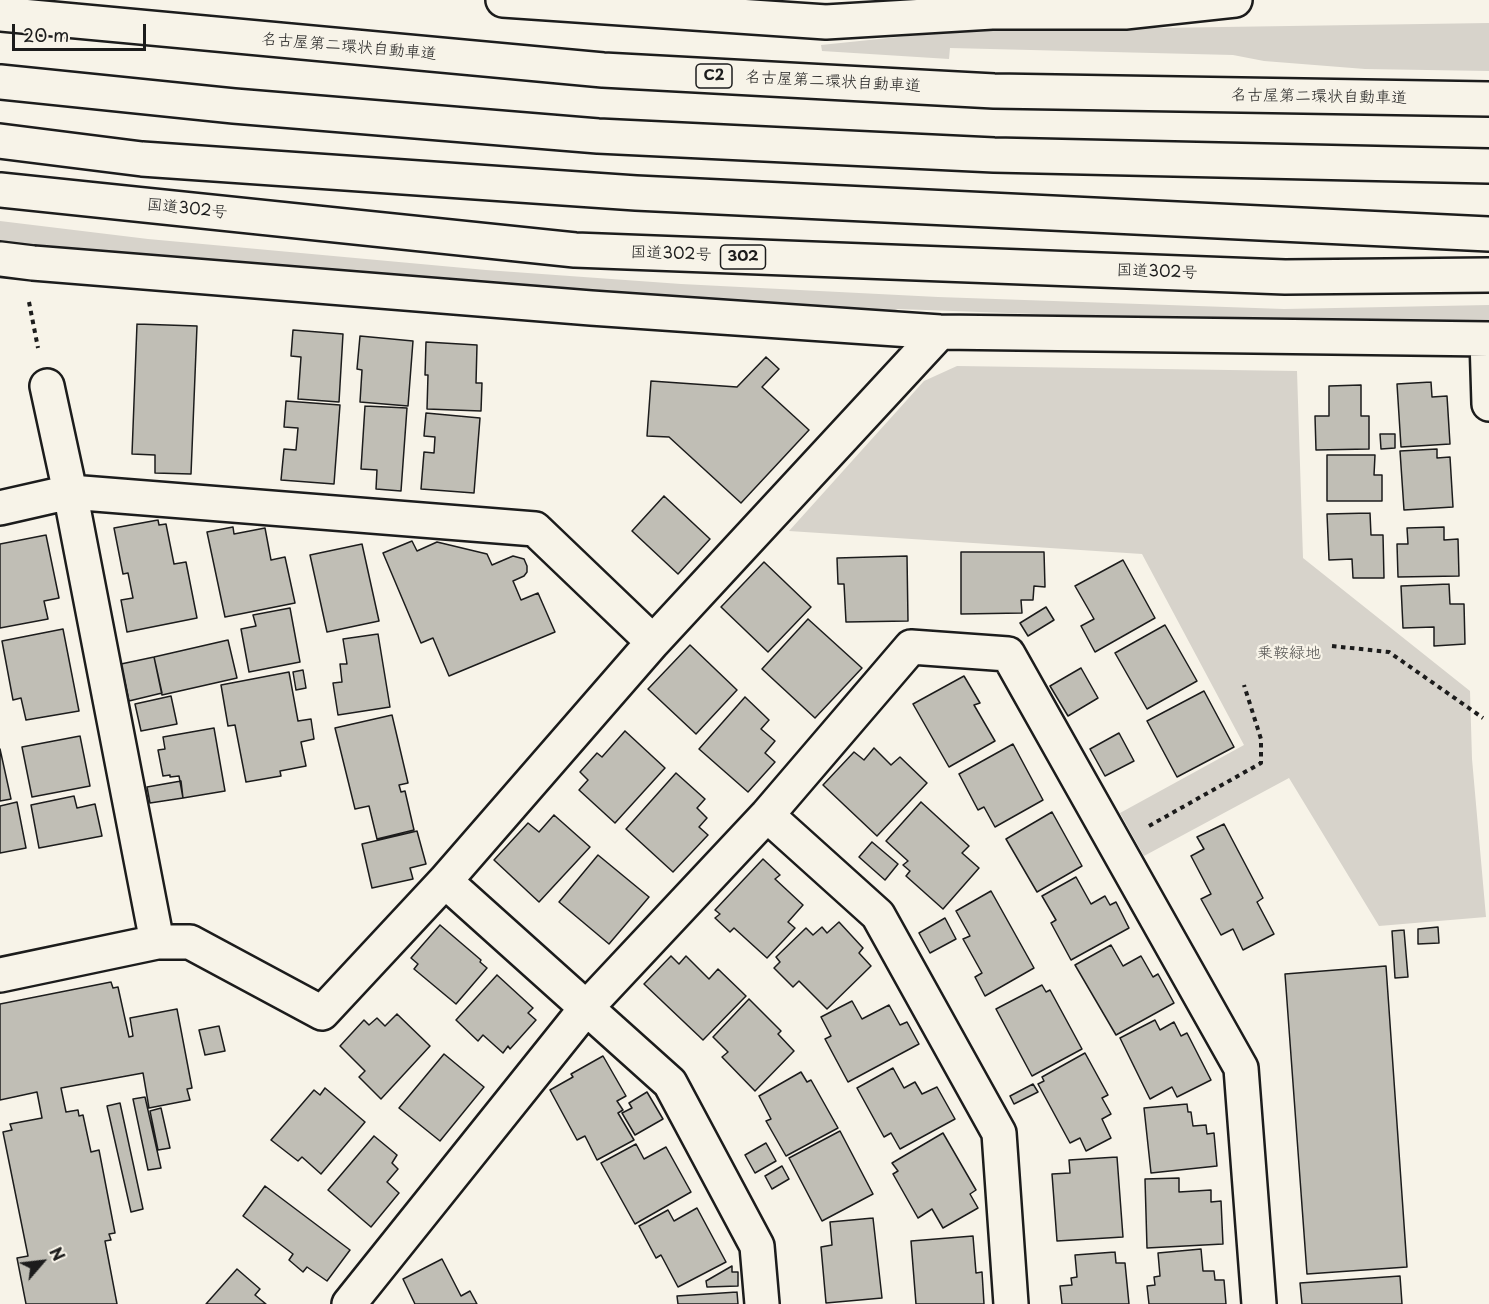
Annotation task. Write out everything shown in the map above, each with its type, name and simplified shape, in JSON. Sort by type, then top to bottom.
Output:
[{"type":"main road","points":[[503,0],[826,22],[992,12],[1125,12],[1235,0]]},
{"type":"main road","name":"名古屋第二環状自動車道","points":[[0,15],[603,70],[994,91],[1489,99]]},
{"type":"main road","points":[[0,82],[234,105],[598,136],[994,155],[1489,166]]},
{"type":"main road","points":[[0,141],[142,159],[636,193],[1489,234]]},
{"type":"main road","name":"国道302号","points":[[0,190],[575,250],[1285,277],[1489,275]]},
{"type":"main road","points":[[0,259],[591,309],[940,332],[1488,339],[1489,404]]},
{"type":"main road","points":[[0,975],[157,942],[190,942],[322,1013],[446,880],[653,642],[940,332]]},
{"type":"main road","points":[[46,386],[70,492],[157,942]]},
{"type":"main road","points":[[0,508],[70,492],[536,530],[653,642]]},
{"type":"main road","points":[[349,1304],[587,1007],[767,815],[911,647],[1008,654],[1241,1068],[1259,1304]]},
{"type":"main road","points":[[767,815],[878,915],[999,1133],[1011,1304]]},
{"type":"main road","points":[[446,880],[670,1083],[757,1245],[762,1304]]},
{"type":"path","points":[[28,301],[46,386]]},
{"type":"path","points":[[1332,646],[1389,651],[1483,718]]},
{"type":"path","points":[[1116,844],[1261,763],[1261,739],[1244,685]]},
{"type":"green space","points":[[1489,23],[1489,71],[1365,69],[1264,61],[1233,55],[950,48],[949,59],[822,51],[821,45],[956,31]]},
{"type":"green space","points":[[0,221],[148,239],[486,270],[681,284],[938,297],[1284,309],[1489,305],[1489,326],[1283,323],[898,309],[877,316],[0,246]]},
{"type":"green space","name":"乗鞍緑地","points":[[957,366],[1297,371],[1303,558],[1470,691],[1472,759],[1486,917],[1379,926],[1289,778],[1144,856],[1120,813],[1244,745],[1142,554],[789,531],[924,381]]},
{"type":"building","points":[[137,324],[197,326],[191,474],[155,473],[155,455],[132,454]]},
{"type":"building","points":[[293,330],[343,334],[339,402],[298,399],[301,357],[291,356]]},
{"type":"building","points":[[360,336],[413,341],[408,406],[360,402],[362,370],[357,369]]},
{"type":"building","points":[[426,342],[477,345],[476,383],[482,383],[481,411],[427,409]]},
{"type":"building","points":[[766,357],[779,369],[762,387],[809,430],[741,503],[669,437],[647,436],[651,381],[737,387]]},
{"type":"building","points":[[1431,382],[1432,397],[1447,396],[1450,444],[1401,447],[1397,384]]},
{"type":"building","points":[[1361,385],[1361,416],[1369,416],[1369,449],[1316,450],[1315,416],[1329,416],[1329,386]]},
{"type":"building","points":[[286,401],[340,405],[334,484],[281,480],[284,449],[296,450],[298,428],[284,427]]},
{"type":"building","points":[[365,406],[407,408],[401,491],[376,489],[377,470],[361,469]]},
{"type":"building","points":[[426,413],[480,418],[474,493],[421,489],[424,452],[434,453],[435,437],[424,436]]},
{"type":"building","points":[[1380,434],[1395,434],[1395,448],[1381,449]]},
{"type":"building","points":[[1437,449],[1437,458],[1450,457],[1453,507],[1404,510],[1400,451]]},
{"type":"building","points":[[1327,455],[1375,455],[1374,475],[1382,475],[1382,501],[1327,501]]},
{"type":"building","points":[[664,496],[710,539],[678,574],[632,531]]},
{"type":"building","points":[[1370,513],[1371,535],[1383,535],[1384,578],[1353,578],[1352,559],[1329,560],[1327,514]]},
{"type":"building","points":[[158,520],[159,525],[166,524],[174,564],[186,562],[197,618],[127,632],[121,600],[133,598],[128,573],[123,574],[114,528]]},
{"type":"building","points":[[233,527],[234,534],[265,528],[271,560],[285,557],[295,603],[225,617],[207,532]]},
{"type":"building","points":[[1444,527],[1444,540],[1458,539],[1459,576],[1398,577],[1397,544],[1408,544],[1407,528]]},
{"type":"building","points":[[46,535],[59,598],[44,601],[48,619],[0,628],[0,544]]},
{"type":"building","points":[[412,541],[417,551],[437,542],[487,554],[492,565],[513,556],[524,559],[527,572],[513,581],[521,600],[538,593],[555,632],[449,676],[433,638],[421,643],[383,553]]},
{"type":"building","points":[[362,544],[379,621],[327,632],[310,555]]},
{"type":"building","points":[[961,552],[1044,552],[1045,587],[1034,586],[1033,600],[1021,600],[1022,613],[961,614]]},
{"type":"building","points":[[907,556],[908,621],[846,622],[844,584],[838,584],[837,558]]},
{"type":"building","points":[[1123,560],[1155,618],[1095,652],[1081,626],[1094,619],[1075,586]]},
{"type":"building","points":[[764,562],[811,607],[768,652],[721,607]]},
{"type":"building","points":[[1449,584],[1450,604],[1464,604],[1465,644],[1434,646],[1434,627],[1403,628],[1401,586]]},
{"type":"building","points":[[1046,607],[1054,620],[1028,636],[1020,623]]},
{"type":"building","points":[[290,608],[300,662],[249,672],[241,629],[256,626],[253,615]]},
{"type":"building","points":[[808,619],[862,668],[815,718],[762,669]]},
{"type":"building","points":[[1165,625],[1197,681],[1147,709],[1115,653]]},
{"type":"building","points":[[63,629],[79,711],[26,720],[21,698],[13,700],[2,641]]},
{"type":"building","points":[[378,634],[390,707],[338,715],[333,683],[342,682],[340,664],[347,664],[343,639]]},
{"type":"building","points":[[228,640],[237,678],[162,695],[154,657]]},
{"type":"building","points":[[690,645],[737,690],[696,734],[648,689]]},
{"type":"building","points":[[154,657],[162,693],[129,701],[121,664]]},
{"type":"building","points":[[1081,668],[1098,698],[1068,716],[1050,686]]},
{"type":"building","points":[[303,670],[306,688],[296,690],[293,672]]},
{"type":"building","points":[[289,672],[298,721],[311,719],[314,739],[301,742],[306,766],[280,771],[281,776],[246,782],[235,725],[228,726],[221,685]]},
{"type":"building","points":[[964,676],[980,703],[974,705],[995,741],[949,767],[913,704]]},
{"type":"building","points":[[1204,691],[1234,747],[1177,777],[1147,721]]},
{"type":"building","points":[[171,696],[177,724],[141,731],[135,704]]},
{"type":"building","points":[[745,697],[769,720],[761,729],[775,741],[765,753],[775,762],[748,792],[699,749]]},
{"type":"building","points":[[392,715],[408,783],[399,785],[401,792],[405,791],[414,830],[377,839],[369,806],[355,809],[335,728]]},
{"type":"building","points":[[214,728],[225,791],[183,798],[179,776],[163,776],[158,750],[165,749],[163,737]]},
{"type":"building","points":[[625,731],[665,768],[615,823],[579,790],[588,780],[580,772],[597,753],[602,757]]},
{"type":"building","points":[[1119,733],[1134,761],[1105,776],[1090,749]]},
{"type":"building","points":[[80,736],[90,786],[32,797],[22,747]]},
{"type":"building","points":[[1013,744],[1043,800],[995,827],[984,807],[978,810],[959,774]]},
{"type":"building","points":[[874,748],[891,765],[900,757],[927,783],[877,836],[823,785],[854,752],[864,760]]},
{"type":"building","points":[[0,749],[11,799],[0,801]]},
{"type":"building","points":[[676,773],[705,799],[697,808],[707,818],[699,827],[708,835],[673,872],[626,829]]},
{"type":"building","points":[[181,781],[183,798],[150,803],[147,787]]},
{"type":"building","points":[[74,796],[77,808],[95,804],[102,836],[39,848],[31,805]]},
{"type":"building","points":[[17,802],[26,848],[0,853],[0,806]]},
{"type":"building","points":[[921,802],[969,846],[962,853],[979,868],[943,909],[906,876],[910,871],[903,865],[908,861],[886,841]]},
{"type":"building","points":[[1052,812],[1082,866],[1037,892],[1006,839]]},
{"type":"building","points":[[554,815],[590,847],[539,902],[494,860],[528,823],[539,832]]},
{"type":"building","points":[[1224,824],[1263,898],[1257,902],[1274,934],[1243,950],[1233,929],[1221,935],[1201,899],[1211,894],[1191,856],[1204,849],[1197,837]]},
{"type":"building","points":[[417,831],[426,864],[410,868],[413,879],[372,888],[362,844]]},
{"type":"building","points":[[872,842],[898,864],[885,880],[859,857]]},
{"type":"building","points":[[598,855],[649,897],[609,944],[559,902]]},
{"type":"building","points":[[763,859],[780,875],[775,879],[803,905],[788,922],[795,928],[767,958],[734,928],[730,932],[715,918],[720,914],[715,910]]},
{"type":"building","points":[[1076,877],[1091,904],[1105,896],[1110,905],[1116,902],[1129,928],[1071,960],[1051,923],[1056,920],[1042,896]]},
{"type":"building","points":[[991,891],[1034,968],[985,996],[975,977],[982,973],[963,939],[970,936],[956,911]]},
{"type":"building","points":[[945,918],[956,939],[930,953],[919,933]]},
{"type":"building","points":[[839,922],[863,948],[859,953],[871,966],[827,1009],[799,981],[793,987],[774,968],[780,962],[776,957],[806,928],[813,935],[822,927],[827,933]]},
{"type":"building","points":[[440,925],[481,960],[480,962],[487,968],[456,1004],[414,969],[418,964],[411,958]]},
{"type":"building","points":[[1438,927],[1439,943],[1418,944],[1418,929]]},
{"type":"building","points":[[1404,930],[1408,977],[1395,978],[1392,931]]},
{"type":"building","points":[[1111,945],[1123,966],[1141,956],[1153,977],[1158,974],[1174,1003],[1116,1035],[1075,965]]},
{"type":"building","points":[[671,956],[679,964],[686,956],[709,979],[718,969],[746,996],[703,1040],[644,984]]},
{"type":"building","points":[[1386,966],[1407,1267],[1307,1274],[1285,974]]},
{"type":"building","points":[[497,975],[533,1008],[528,1013],[536,1020],[510,1049],[508,1046],[503,1053],[483,1035],[478,1041],[456,1020]]},
{"type":"building","points":[[111,982],[113,988],[118,987],[129,1037],[133,1036],[130,1018],[177,1009],[192,1088],[187,1089],[190,1100],[149,1108],[143,1073],[61,1088],[66,1112],[78,1110],[79,1116],[83,1115],[91,1152],[99,1150],[115,1233],[109,1234],[111,1240],[105,1241],[117,1304],[26,1304],[17,1258],[28,1256],[3,1132],[12,1130],[10,1124],[42,1118],[37,1092],[0,1100],[0,1004]]},
{"type":"building","points":[[1042,985],[1046,992],[1050,990],[1082,1049],[1032,1076],[996,1009]]},
{"type":"building","points":[[749,999],[781,1031],[778,1034],[794,1051],[755,1091],[722,1057],[728,1052],[713,1037]]},
{"type":"building","points":[[852,1001],[862,1019],[889,1005],[900,1025],[907,1022],[919,1044],[848,1082],[825,1039],[831,1036],[821,1017]]},
{"type":"building","points":[[397,1014],[430,1046],[381,1099],[359,1077],[365,1071],[340,1046],[364,1020],[369,1025],[377,1018],[385,1026]]},
{"type":"building","points":[[1155,1020],[1160,1030],[1174,1022],[1181,1036],[1187,1033],[1211,1080],[1177,1097],[1172,1087],[1150,1099],[1120,1038]]},
{"type":"building","points":[[219,1026],[225,1051],[205,1055],[199,1030]]},
{"type":"building","points":[[1085,1053],[1108,1095],[1102,1098],[1111,1114],[1102,1119],[1111,1138],[1086,1151],[1080,1138],[1070,1143],[1038,1084],[1044,1081],[1042,1077]]},
{"type":"building","points":[[444,1054],[484,1087],[440,1141],[399,1108]]},
{"type":"building","points":[[603,1056],[626,1096],[617,1101],[623,1110],[618,1113],[634,1140],[597,1160],[585,1136],[577,1140],[550,1090],[573,1077],[571,1074]]},
{"type":"building","points":[[893,1068],[904,1088],[915,1082],[922,1094],[937,1087],[955,1119],[900,1149],[891,1133],[884,1137],[857,1088]]},
{"type":"building","points":[[801,1072],[807,1082],[811,1080],[838,1128],[786,1156],[766,1121],[771,1119],[759,1096]]},
{"type":"building","points":[[1033,1084],[1038,1092],[1014,1104],[1010,1096]]},
{"type":"building","points":[[325,1088],[365,1122],[321,1174],[302,1157],[298,1161],[271,1140],[314,1090],[320,1095]]},
{"type":"building","points":[[647,1092],[663,1119],[635,1135],[622,1113],[632,1108],[629,1103]]},
{"type":"building","points":[[145,1097],[161,1168],[148,1170],[133,1099]]},
{"type":"building","points":[[120,1103],[143,1209],[131,1212],[107,1106]]},
{"type":"building","points":[[1187,1104],[1193,1126],[1206,1125],[1207,1134],[1214,1133],[1217,1166],[1151,1173],[1144,1108]]},
{"type":"building","points":[[161,1108],[170,1148],[158,1150],[150,1111]]},
{"type":"building","points":[[840,1131],[873,1194],[822,1221],[789,1158]]},
{"type":"building","points":[[943,1133],[976,1190],[970,1194],[978,1208],[943,1228],[932,1209],[918,1218],[893,1174],[898,1171],[892,1163]]},
{"type":"building","points":[[374,1136],[397,1155],[392,1163],[398,1169],[387,1182],[399,1193],[371,1227],[328,1190]]},
{"type":"building","points":[[766,1143],[776,1161],[755,1173],[745,1155]]},
{"type":"building","points":[[636,1144],[644,1159],[666,1147],[691,1192],[635,1224],[601,1163]]},
{"type":"building","points":[[1117,1157],[1123,1237],[1057,1241],[1052,1174],[1070,1173],[1069,1160]]},
{"type":"building","points":[[782,1166],[789,1179],[772,1189],[765,1176]]},
{"type":"building","points":[[1179,1178],[1179,1192],[1211,1190],[1211,1202],[1221,1201],[1223,1244],[1147,1248],[1145,1179]]},
{"type":"building","points":[[265,1186],[350,1250],[327,1281],[307,1267],[303,1272],[289,1260],[293,1254],[243,1216]]},
{"type":"building","points":[[697,1208],[726,1262],[678,1287],[661,1255],[656,1258],[639,1226],[668,1210],[674,1221]]},
{"type":"building","points":[[873,1218],[882,1298],[826,1303],[821,1247],[832,1245],[830,1222]]},
{"type":"building","points":[[973,1236],[976,1273],[982,1272],[984,1304],[916,1304],[911,1241]]},
{"type":"building","points":[[1201,1249],[1203,1271],[1214,1271],[1215,1280],[1224,1280],[1226,1304],[1149,1304],[1147,1286],[1155,1285],[1154,1277],[1160,1276],[1158,1253]]},
{"type":"building","points":[[1115,1252],[1116,1263],[1125,1263],[1129,1304],[1062,1304],[1060,1286],[1072,1285],[1071,1278],[1077,1277],[1075,1255]]},
{"type":"building","points":[[442,1259],[461,1296],[470,1291],[477,1304],[415,1304],[403,1279]]},
{"type":"building","points":[[732,1266],[732,1272],[738,1272],[738,1286],[707,1287],[706,1281]]},
{"type":"building","points":[[237,1269],[260,1289],[255,1295],[266,1304],[206,1304]]},
{"type":"building","points":[[1400,1276],[1402,1304],[1302,1304],[1300,1283]]},
{"type":"building","points":[[737,1292],[738,1304],[678,1304],[677,1296]]}]
